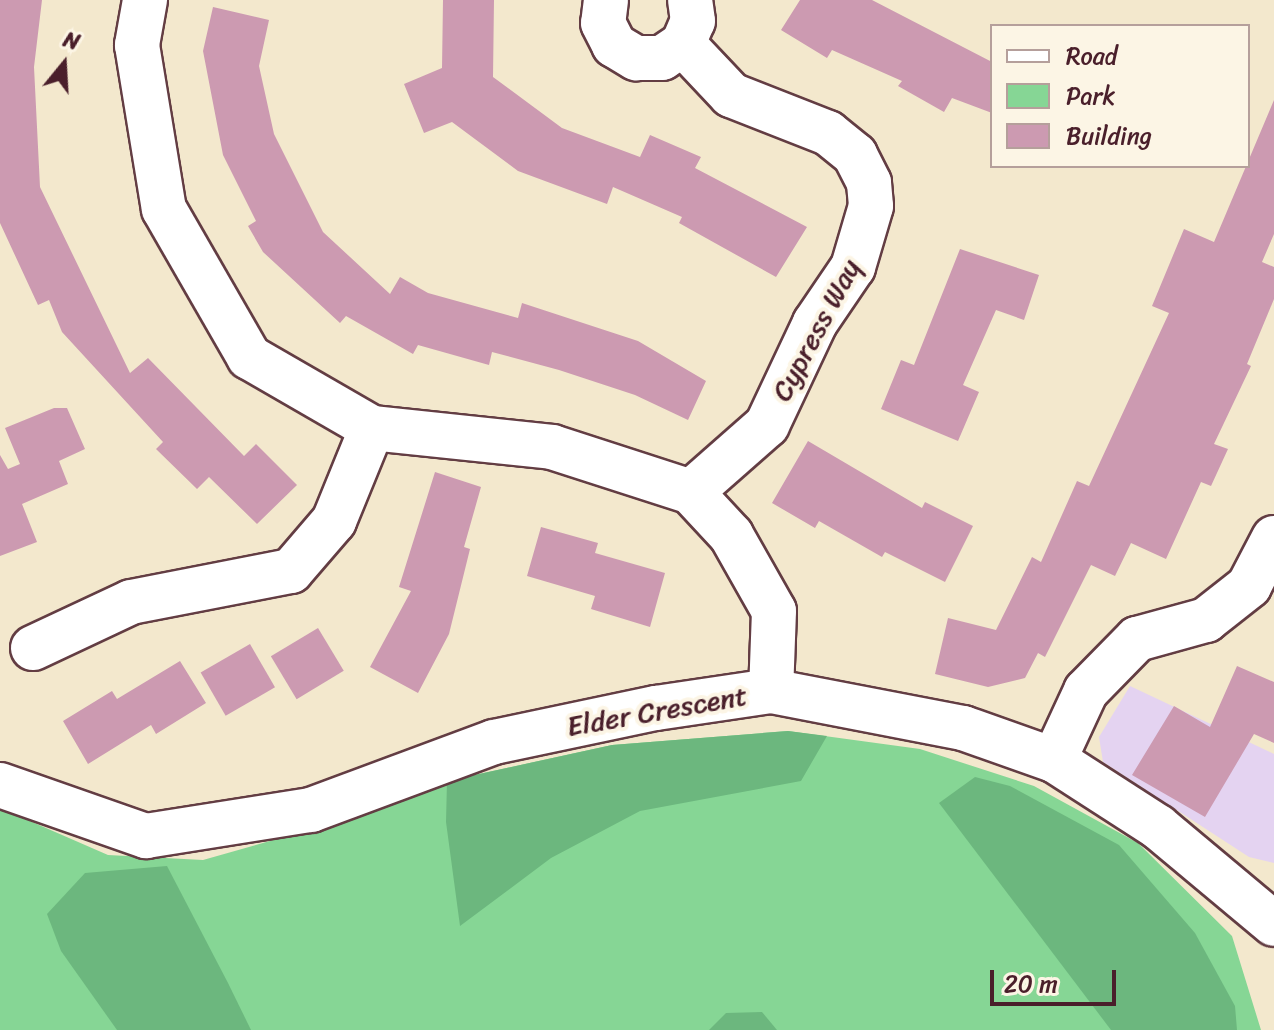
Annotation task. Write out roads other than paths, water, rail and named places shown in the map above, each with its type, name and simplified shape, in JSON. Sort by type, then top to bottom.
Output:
[{"type":"street","points":[[145,0],[137,45],[164,209],[249,357],[372,428],[552,447],[691,492],[731,535],[774,611],[771,691]]},
{"type":"street","points":[[606,0],[603,23],[614,45],[636,58],[662,58],[683,44],[693,21],[690,0]]},
{"type":"street","name":"Cypress Way","points":[[683,44],[731,95],[828,133],[855,155],[869,183],[871,206],[853,267],[815,323],[767,425],[691,492]]},
{"type":"street","points":[[33,648],[131,602],[291,571],[334,521],[372,428]]},
{"type":"street","points":[[1054,760],[1086,691],[1137,639],[1206,620],[1249,586],[1274,538]]},
{"type":"street","name":"Elder Crescent","points":[[0,785],[146,836],[311,810],[494,742],[656,708],[771,691],[963,728],[1054,760],[1158,827],[1274,924]]}]
